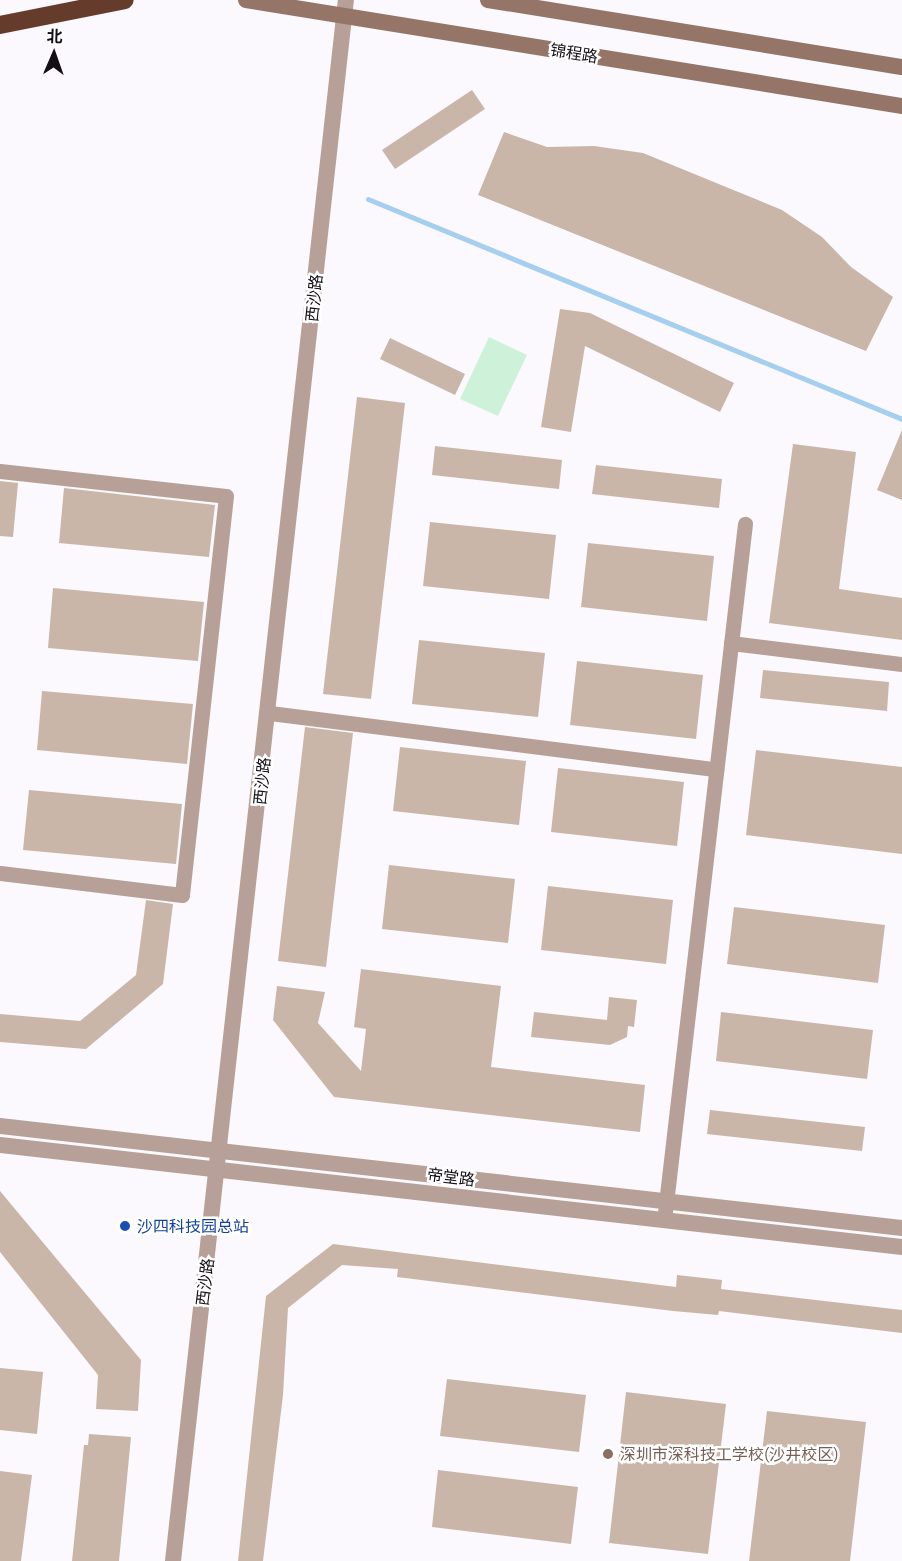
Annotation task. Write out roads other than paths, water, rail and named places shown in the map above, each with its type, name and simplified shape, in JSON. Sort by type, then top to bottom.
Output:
[{"type":"highway","points":[[0,25],[124,0]]},
{"type":"main road","name":"锦程路","points":[[246,0],[345,8],[902,106]]},
{"type":"main road","points":[[488,0],[902,67]]},
{"type":"street","name":"西沙路","points":[[173,1561],[270,713],[345,8]]},
{"type":"street","points":[[0,471],[226,496],[182,895],[0,873]]},
{"type":"street","points":[[664,1221],[745,524]]},
{"type":"street","points":[[731,644],[902,664]]},
{"type":"street","points":[[270,713],[716,769]]},
{"type":"street","name":"帝堂路","points":[[0,1125],[902,1228]]},
{"type":"street","name":"帝堂路","points":[[0,1145],[218,1172],[902,1247]]},
{"type":"waterway","points":[[368,199],[902,419]]},
{"type":"place","name":"沙四科技园总站","points":[[125,1226]]},
{"type":"place","name":"深圳市深科技工学校(沙井校区)","points":[[608,1454]]}]
